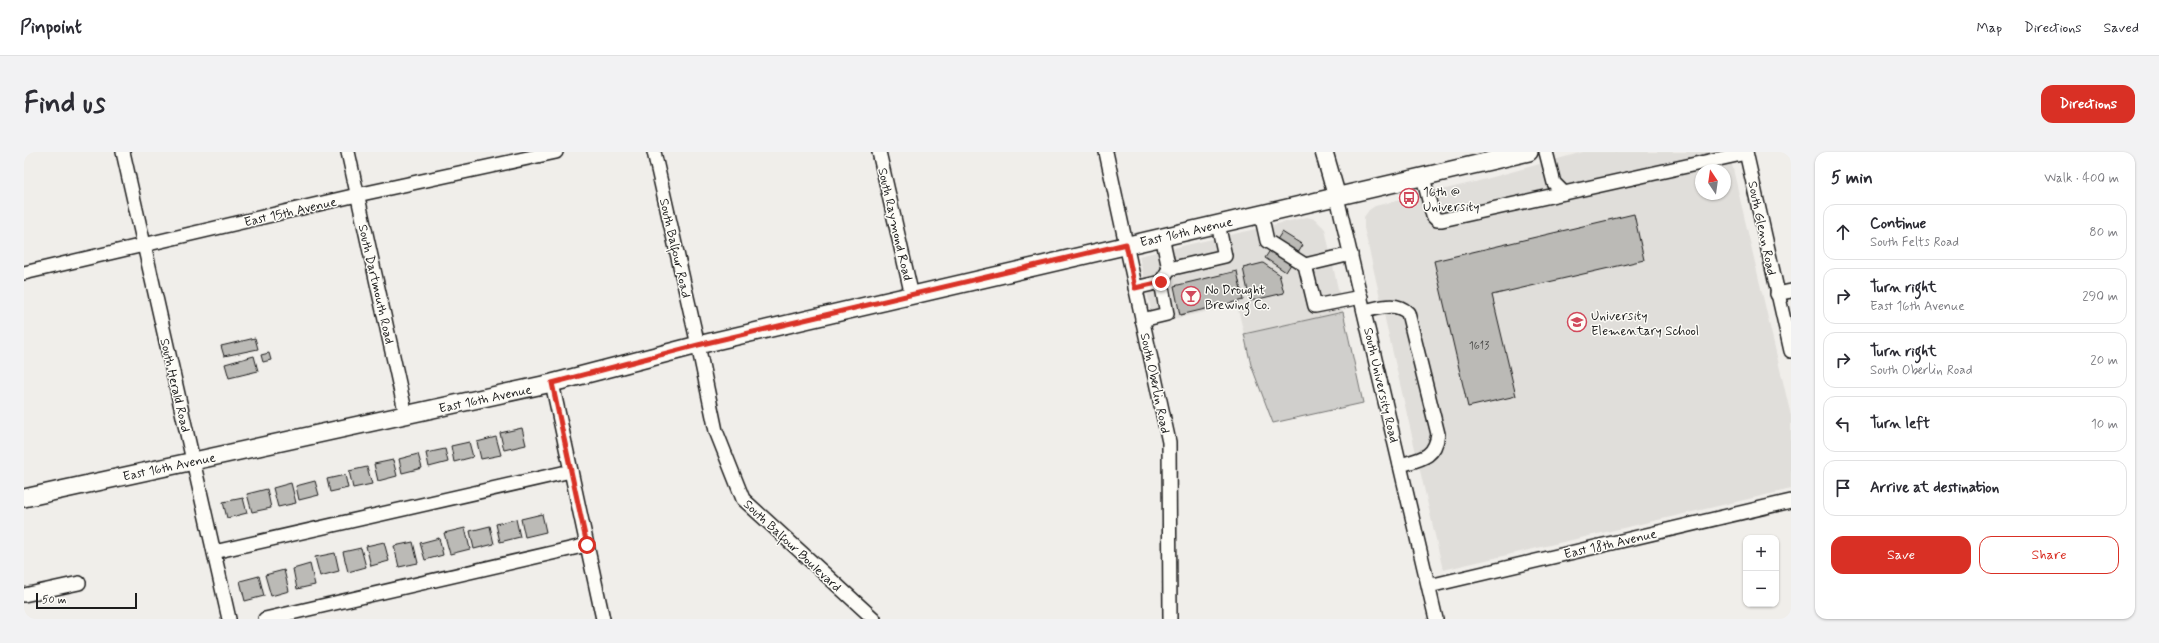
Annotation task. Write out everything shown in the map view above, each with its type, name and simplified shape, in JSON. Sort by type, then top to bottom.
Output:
[{"type":"main road","name":"South University Road","points":[[1324,152],[1337,196]]},
{"type":"main road","name":"East 16th Avenue","points":[[24,498],[552,383],[698,345],[912,296],[1126,244],[1529,152]]},
{"type":"street","name":"South Herald Road","points":[[123,152],[143,246],[194,460],[229,619]]},
{"type":"street","name":"South Dartmouth Road","points":[[348,152],[406,415]]},
{"type":"street","name":"East 15th Avenue","points":[[24,273],[357,195],[556,152]]},
{"type":"street","name":"South Balfour Road","points":[[654,152],[698,345]]},
{"type":"street","name":"South Raymond Road","points":[[879,152],[912,296]]},
{"type":"street","name":"South Oberlin Road","points":[[1106,152],[1169,442],[1170,619]]},
{"type":"street","points":[[1546,152],[1554,183],[1564,193]]},
{"type":"street","points":[[1423,177],[1433,216],[1437,220],[1442,220],[1746,152]]},
{"type":"street","name":"South Glenn Road","points":[[1746,152],[1791,351]]},
{"type":"street","name":"South University Road","points":[[1337,196],[1436,619]]},
{"type":"street","points":[[1261,214],[1267,241],[1305,265],[1315,306],[1361,297]]},
{"type":"street","points":[[1169,269],[1226,256],[1218,224]]},
{"type":"street","points":[[1142,320],[1167,314],[1161,282],[1169,269],[1162,236]]},
{"type":"street","points":[[1305,265],[1351,254]]},
{"type":"street","points":[[1135,288],[1161,282]]},
{"type":"street","points":[[1777,294],[1791,291]]},
{"type":"street","points":[[1364,311],[1392,306],[1402,307],[1408,313],[1438,434],[1437,444],[1432,453],[1423,458],[1400,465]]},
{"type":"street","name":"South Balfour Boulevard","points":[[698,345],[716,432],[743,499],[874,619]]},
{"type":"street","points":[[552,383],[603,619]]},
{"type":"street","points":[[214,552],[571,471]]},
{"type":"street","name":"East 18th Avenue","points":[[1429,586],[1791,501]]},
{"type":"street","points":[[265,619],[587,545]]},
{"type":"street","points":[[24,595],[79,583]]},
{"type":"shaded area","name":"University Elementary School","points":[[1583,152],[1729,152],[1791,416],[1791,489],[1443,570],[1364,228],[1364,217],[1369,210],[1375,206],[1475,182]]},
{"type":"shaded area","points":[[1307,217],[1315,219],[1325,229],[1343,312],[1244,334],[1237,305],[1154,323],[1139,256]]},
{"type":"shaded area","points":[[1343,312],[1363,403],[1273,423],[1251,365],[1244,334]]},
{"type":"building","name":"University Elementary School","points":[[1634,214],[1644,260],[1492,295],[1516,396],[1468,407],[1434,261]]},
{"type":"building","points":[[1282,232],[1303,245],[1286,272],[1265,258]]},
{"type":"building","points":[[1263,263],[1279,274],[1284,293],[1250,301],[1243,268]]},
{"type":"building","points":[[1237,271],[1243,300],[1180,315],[1174,286]]},
{"type":"building","points":[[255,338],[258,349],[224,356],[221,346]]},
{"type":"building","points":[[269,353],[271,360],[263,362],[261,355]]},
{"type":"building","points":[[254,356],[258,371],[229,378],[225,364]]},
{"type":"building","points":[[522,428],[526,445],[504,450],[500,433]]},
{"type":"building","points":[[496,437],[501,455],[481,459],[477,442]]},
{"type":"building","points":[[469,442],[473,457],[454,462],[451,446]]},
{"type":"building","points":[[445,449],[448,462],[429,467],[426,453]]},
{"type":"building","points":[[418,454],[422,468],[402,473],[399,459]]},
{"type":"building","points":[[393,460],[397,476],[378,481],[374,464]]},
{"type":"building","points":[[367,467],[372,484],[353,488],[349,471]]},
{"type":"building","points":[[345,475],[348,488],[330,492],[327,479]]},
{"type":"building","points":[[315,481],[319,495],[299,500],[296,486]]},
{"type":"building","points":[[291,483],[296,503],[278,507],[273,488]]},
{"type":"building","points":[[267,489],[271,508],[252,512],[247,494]]},
{"type":"building","points":[[243,498],[247,513],[227,518],[223,502]]},
{"type":"building","points":[[542,514],[546,532],[525,537],[521,519]]},
{"type":"building","points":[[516,519],[520,537],[500,542],[496,524]]},
{"type":"building","points":[[490,526],[494,544],[474,549],[470,531]]},
{"type":"building","points":[[465,528],[470,549],[450,554],[444,533]]},
{"type":"building","points":[[439,538],[443,555],[425,560],[420,543]]},
{"type":"building","points":[[384,542],[389,561],[371,566],[366,546]]},
{"type":"building","points":[[413,542],[418,563],[399,567],[394,546]]},
{"type":"building","points":[[361,548],[366,567],[348,572],[343,552]]},
{"type":"building","points":[[335,553],[339,571],[320,576],[315,557]]},
{"type":"building","points":[[310,564],[315,585],[297,589],[293,569]]},
{"type":"building","points":[[284,570],[289,591],[271,596],[265,575]]},
{"type":"building","points":[[259,576],[264,596],[245,601],[240,581]]},
{"type":"place","name":"16th @ University","points":[[1409,198]]},
{"type":"place","name":"No Drought Brewing Co.","points":[[1191,296]]},
{"type":"place","name":"University Elementary School","points":[[1577,322]]},
{"type":"route","points":[[587,545],[552,383],[698,345],[912,296],[1126,244],[1135,288],[1161,282]]}]
